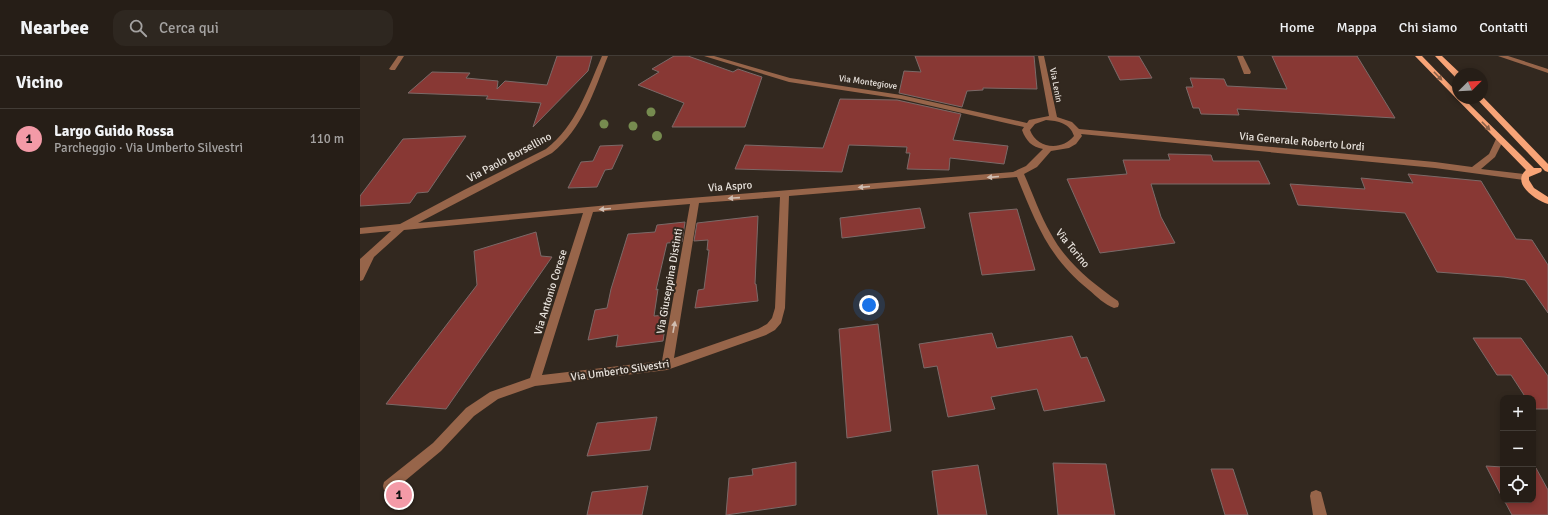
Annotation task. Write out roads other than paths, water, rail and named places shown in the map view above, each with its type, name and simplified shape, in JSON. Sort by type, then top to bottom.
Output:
[{"type":"main road","points":[[1418,56],[1452,90]]},
{"type":"main road","points":[[1438,56],[1452,69]]},
{"type":"main road","points":[[1466,104],[1532,171]]},
{"type":"main road","points":[[1486,104],[1548,170]]},
{"type":"main road","points":[[1548,170],[1532,171],[1527,173],[1524,177],[1524,181],[1532,191],[1548,201]]},
{"type":"street","points":[[392,69],[401,56]]},
{"type":"street","name":"Via Paolo Borsellino","points":[[402,227],[548,151],[560,143],[574,125],[605,56]]},
{"type":"street","name":"Via Montegiove","points":[[707,56],[789,80],[908,99],[1028,126]]},
{"type":"street","name":"Via Lenin","points":[[1041,56],[1053,118]]},
{"type":"street","points":[[1240,56],[1247,72]]},
{"type":"street","points":[[1501,56],[1548,71]]},
{"type":"street","points":[[1053,118],[1068,122],[1077,131],[1078,136],[1071,144],[1058,148],[1050,148],[1042,146],[1029,139],[1026,130],[1028,126],[1038,119],[1053,118]]},
{"type":"street","name":"Via Generale Roberto Lordi","points":[[1077,131],[1427,164],[1524,177]]},
{"type":"street","points":[[1474,170],[1492,155],[1500,139]]},
{"type":"street","points":[[1020,174],[1030,169],[1050,148]]},
{"type":"street","name":"Via Aspro","points":[[360,231],[589,210],[1020,174]]},
{"type":"street","name":"Via Torino","points":[[1020,174],[1043,228],[1052,245],[1076,273],[1114,304]]},
{"type":"street","name":"Via Umberto Silvestri","points":[[389,486],[437,447],[463,418],[479,404],[494,395],[535,381],[667,365],[748,338],[771,327],[777,320],[780,308],[785,194]]},
{"type":"street","name":"Via Giuseppina Distinti","points":[[667,365],[695,201]]},
{"type":"street","name":"Via Antonio Corese","points":[[535,381],[589,210]]},
{"type":"street","points":[[360,264],[402,227]]},
{"type":"street","points":[[360,278],[369,256]]},
{"type":"street","points":[[1316,496],[1320,515]]},
{"type":"place","name":"Largo Guido Rossa","points":[[399,495]]}]
